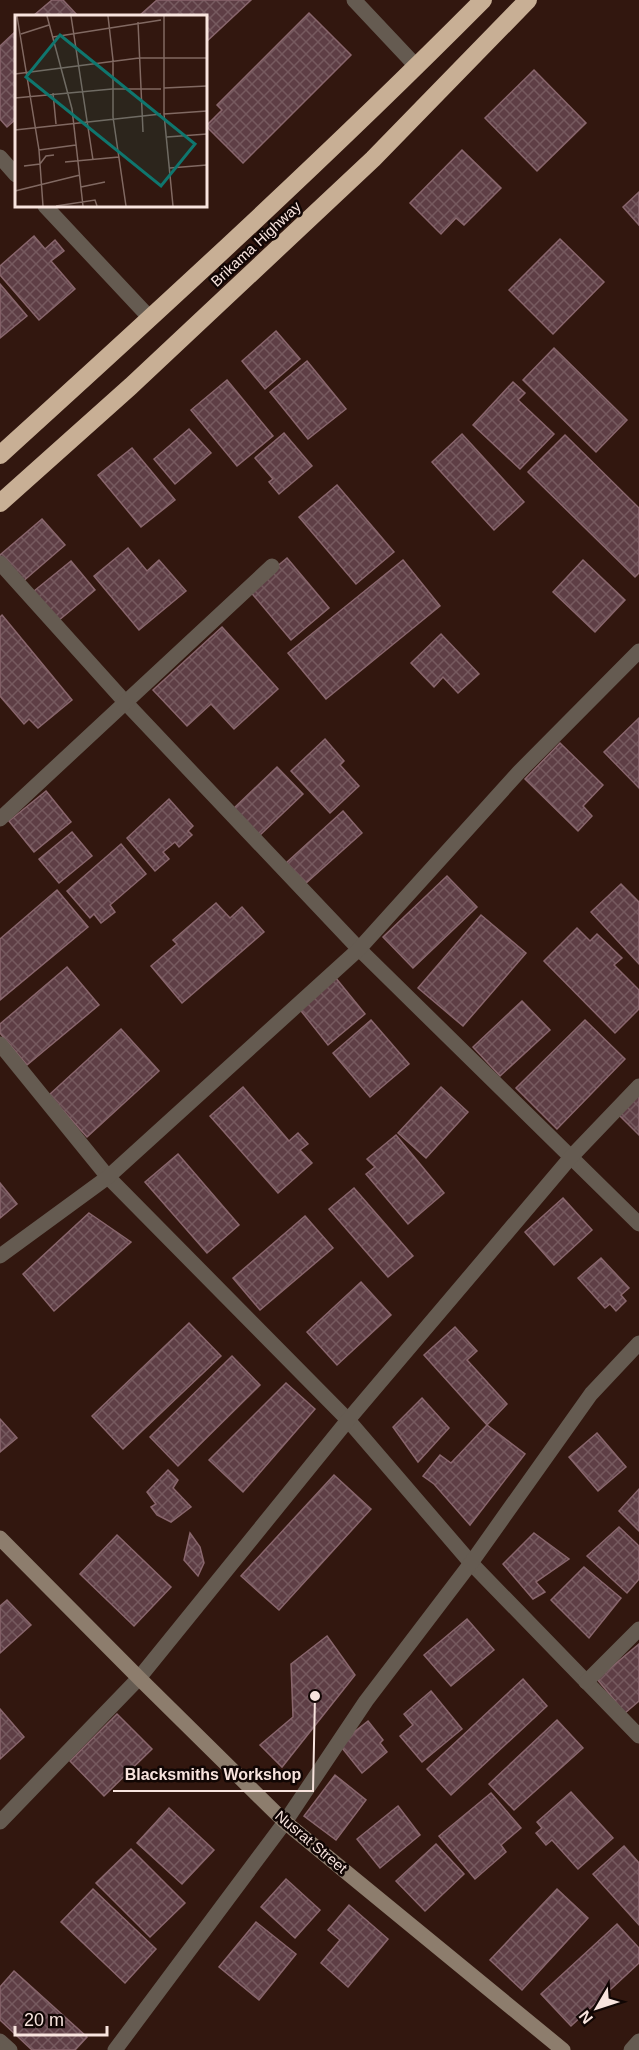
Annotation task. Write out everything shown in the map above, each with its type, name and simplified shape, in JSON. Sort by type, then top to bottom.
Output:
[{"type":"highway","name":"Brikama Highway","points":[[0,455],[150,318],[417,67],[483,0]]},
{"type":"highway","name":"Brikama Highway","points":[[0,503],[131,386],[373,159],[528,0]]},
{"type":"street","points":[[354,0],[417,67]]},
{"type":"street","points":[[0,158],[15,174]]},
{"type":"street","points":[[46,207],[150,318]]},
{"type":"street","points":[[0,563],[126,703],[359,949],[639,1224]]},
{"type":"street","points":[[0,819],[272,566]]},
{"type":"street","points":[[0,1256],[108,1177],[359,949],[519,772],[639,651]]},
{"type":"street","points":[[0,1044],[108,1177],[348,1420],[471,1563],[639,1736]]},
{"type":"street","points":[[0,1821],[139,1678],[348,1420],[571,1157],[639,1086]]},
{"type":"street","points":[[115,2050],[285,1822],[366,1701],[471,1563],[591,1394],[639,1343]]},
{"type":"street","name":"Nusrat Street","points":[[0,1538],[285,1822],[563,2050]]},
{"type":"street","points":[[586,1682],[639,1629]]},
{"type":"street","points":[[631,2050],[639,2041]]},
{"type":"street","points":[[0,2042],[10,2050]]},
{"type":"building","points":[[52,0],[63,0],[77,15],[34,15]]},
{"type":"building","points":[[157,0],[251,0],[207,41],[207,15],[140,15]]},
{"type":"building","points":[[309,13],[351,55],[243,163],[207,127],[222,110],[217,105]]},
{"type":"building","points":[[15,32],[15,120],[7,127],[0,119],[0,46]]},
{"type":"building","points":[[534,70],[586,123],[537,171],[485,118]]},
{"type":"building","points":[[462,150],[501,188],[464,225],[456,218],[441,234],[410,203]]},
{"type":"building","points":[[639,192],[639,225],[623,207]]},
{"type":"building","points":[[34,236],[45,249],[55,240],[64,251],[51,261],[75,289],[39,320],[0,275],[0,266]]},
{"type":"building","points":[[560,239],[604,282],[553,334],[509,290]]},
{"type":"building","points":[[0,284],[27,316],[0,338]]},
{"type":"building","points":[[276,331],[300,359],[265,389],[242,361]]},
{"type":"building","points":[[554,348],[627,420],[596,452],[523,380]]},
{"type":"building","points":[[307,361],[346,409],[308,439],[270,392]]},
{"type":"building","points":[[227,380],[273,436],[237,466],[191,410]]},
{"type":"building","points":[[513,382],[525,393],[518,400],[554,434],[520,469],[473,425]]},
{"type":"building","points":[[189,429],[211,453],[175,484],[154,459]]},
{"type":"building","points":[[284,433],[312,466],[279,494],[269,482],[273,479],[255,458]]},
{"type":"building","points":[[462,434],[524,502],[494,530],[432,462]]},
{"type":"building","points":[[565,435],[639,508],[639,573],[635,577],[528,472]]},
{"type":"building","points":[[132,448],[175,500],[141,527],[98,475]]},
{"type":"building","points":[[337,485],[394,552],[356,584],[299,517]]},
{"type":"building","points":[[42,519],[65,545],[21,583],[0,558],[0,555]]},
{"type":"building","points":[[128,548],[147,571],[159,560],[186,591],[139,630],[94,576]]},
{"type":"building","points":[[287,558],[329,608],[291,640],[249,590]]},
{"type":"building","points":[[403,560],[440,606],[326,699],[288,653]]},
{"type":"building","points":[[583,560],[625,600],[595,632],[553,592]]},
{"type":"building","points":[[71,561],[95,590],[58,621],[34,591]]},
{"type":"building","points":[[2,615],[72,700],[38,728],[29,719],[24,724],[0,696],[0,617]]},
{"type":"building","points":[[222,627],[278,689],[234,729],[211,704],[187,726],[153,690]]},
{"type":"building","points":[[441,634],[479,674],[458,693],[443,677],[434,687],[411,663]]},
{"type":"building","points":[[639,718],[639,788],[604,752]]},
{"type":"building","points":[[325,739],[344,761],[340,765],[359,786],[330,813],[291,771]]},
{"type":"building","points":[[560,743],[603,785],[583,806],[592,816],[578,831],[525,779]]},
{"type":"building","points":[[277,767],[303,794],[258,837],[232,810]]},
{"type":"building","points":[[46,791],[71,822],[34,852],[9,821]]},
{"type":"building","points":[[169,799],[193,826],[188,831],[192,835],[179,847],[175,842],[163,852],[169,859],[155,871],[127,838]]},
{"type":"building","points":[[343,811],[362,833],[305,884],[286,863]]},
{"type":"building","points":[[72,832],[92,856],[59,883],[39,859]]},
{"type":"building","points":[[121,844],[146,874],[110,905],[115,912],[101,923],[94,914],[90,918],[67,891]]},
{"type":"building","points":[[447,876],[477,907],[413,968],[383,937]]},
{"type":"building","points":[[621,884],[639,902],[639,964],[591,912]]},
{"type":"building","points":[[57,890],[88,927],[0,1000],[0,939]]},
{"type":"building","points":[[216,903],[230,918],[242,907],[264,932],[182,1003],[151,966],[177,944],[173,940]]},
{"type":"building","points":[[481,915],[526,953],[463,1026],[418,988]]},
{"type":"building","points":[[577,928],[590,941],[597,934],[622,958],[614,965],[639,990],[639,1009],[615,1033],[544,961]]},
{"type":"building","points":[[67,967],[99,1005],[27,1065],[0,1033],[0,1024]]},
{"type":"building","points":[[335,977],[365,1014],[328,1045],[298,1007]]},
{"type":"building","points":[[522,1001],[550,1030],[500,1076],[473,1047]]},
{"type":"building","points":[[371,1020],[409,1064],[370,1097],[333,1053]]},
{"type":"building","points":[[585,1020],[625,1059],[557,1129],[516,1088]]},
{"type":"building","points":[[121,1029],[159,1071],[87,1137],[49,1095]]},
{"type":"building","points":[[243,1087],[289,1141],[298,1133],[308,1144],[300,1150],[312,1163],[278,1193],[210,1116]]},
{"type":"building","points":[[441,1087],[468,1112],[426,1158],[398,1133]]},
{"type":"building","points":[[639,1087],[639,1135],[615,1111]]},
{"type":"building","points":[[396,1135],[444,1193],[408,1224],[366,1174],[375,1167],[367,1159]]},
{"type":"building","points":[[178,1154],[239,1225],[207,1253],[145,1182]]},
{"type":"building","points":[[0,1183],[17,1204],[0,1218]]},
{"type":"building","points":[[354,1188],[413,1256],[388,1277],[329,1209]]},
{"type":"building","points":[[563,1198],[592,1230],[554,1265],[525,1232]]},
{"type":"building","points":[[89,1213],[131,1242],[54,1311],[23,1274]]},
{"type":"building","points":[[305,1216],[333,1248],[260,1310],[233,1278]]},
{"type":"building","points":[[601,1258],[629,1288],[621,1295],[626,1301],[616,1311],[610,1304],[605,1308],[578,1278]]},
{"type":"building","points":[[361,1282],[391,1315],[337,1365],[307,1332]]},
{"type":"building","points":[[189,1323],[221,1356],[123,1449],[92,1416]]},
{"type":"building","points":[[455,1327],[477,1351],[467,1360],[507,1404],[487,1425],[424,1355]]},
{"type":"building","points":[[232,1356],[260,1385],[178,1466],[150,1437]]},
{"type":"building","points":[[286,1383],[315,1409],[243,1492],[209,1460]]},
{"type":"building","points":[[422,1398],[449,1428],[418,1462],[393,1427]]},
{"type":"building","points":[[0,1419],[17,1438],[0,1452]]},
{"type":"building","points":[[487,1425],[525,1454],[470,1525],[434,1484],[423,1476],[440,1455],[451,1463]]},
{"type":"building","points":[[597,1433],[626,1467],[598,1491],[569,1457]]},
{"type":"building","points":[[168,1470],[178,1480],[173,1488],[191,1507],[171,1522],[157,1515],[151,1507],[156,1504],[147,1492]]},
{"type":"building","points":[[334,1475],[371,1509],[279,1610],[241,1576]]},
{"type":"building","points":[[639,1489],[639,1531],[619,1511]]},
{"type":"building","points":[[619,1527],[639,1546],[639,1579],[627,1593],[587,1556]]},
{"type":"building","points":[[190,1533],[200,1547],[204,1563],[198,1576],[184,1560]]},
{"type":"building","points":[[534,1533],[569,1559],[536,1582],[545,1592],[533,1599],[503,1564]]},
{"type":"building","points":[[117,1535],[171,1587],[134,1626],[80,1574]]},
{"type":"building","points":[[584,1567],[621,1598],[589,1638],[551,1600]]},
{"type":"building","points":[[7,1600],[31,1625],[0,1653],[0,1606]]},
{"type":"building","points":[[467,1619],[494,1650],[451,1686],[424,1655]]},
{"type":"building","points":[[327,1636],[355,1675],[282,1767],[260,1745],[293,1717],[291,1664]]},
{"type":"building","points":[[639,1644],[639,1701],[625,1713],[597,1679]]},
{"type":"building","points":[[523,1679],[547,1706],[451,1795],[427,1769]]},
{"type":"building","points":[[431,1691],[462,1729],[422,1762],[400,1736],[413,1725],[404,1714]]},
{"type":"building","points":[[0,1709],[24,1737],[0,1759]]},
{"type":"building","points":[[117,1714],[152,1749],[104,1796],[70,1761]]},
{"type":"building","points":[[557,1720],[583,1748],[514,1810],[489,1784]]},
{"type":"building","points":[[368,1721],[383,1740],[380,1743],[387,1752],[362,1773],[339,1744]]},
{"type":"building","points":[[335,1775],[366,1800],[336,1840],[304,1816]]},
{"type":"building","points":[[571,1792],[613,1838],[578,1869],[552,1840],[546,1845],[536,1833],[542,1828],[537,1822]]},
{"type":"building","points":[[491,1793],[521,1828],[501,1845],[506,1852],[475,1879],[439,1836]]},
{"type":"building","points":[[398,1806],[420,1835],[380,1868],[357,1839]]},
{"type":"building","points":[[169,1808],[214,1850],[182,1884],[137,1843]]},
{"type":"building","points":[[436,1844],[464,1874],[425,1911],[396,1881]]},
{"type":"building","points":[[624,1846],[639,1863],[639,1925],[593,1874]]},
{"type":"building","points":[[131,1849],[185,1903],[150,1937],[96,1883]]},
{"type":"building","points":[[286,1879],[320,1910],[295,1938],[261,1907]]},
{"type":"building","points":[[93,1889],[156,1949],[125,1983],[61,1922]]},
{"type":"building","points":[[557,1889],[588,1918],[522,1990],[490,1960]]},
{"type":"building","points":[[349,1905],[388,1939],[348,1987],[321,1963],[340,1940],[328,1930]]},
{"type":"building","points":[[256,1922],[296,1954],[259,2000],[219,1967]]},
{"type":"building","points":[[617,1924],[639,1948],[639,1963],[571,2026],[541,1994]]},
{"type":"building","points":[[14,1971],[87,2037],[75,2050],[32,2050],[0,2020],[0,1987]]},
{"type":"place","name":"Blacksmiths Workshop","points":[[315,1696]]}]
